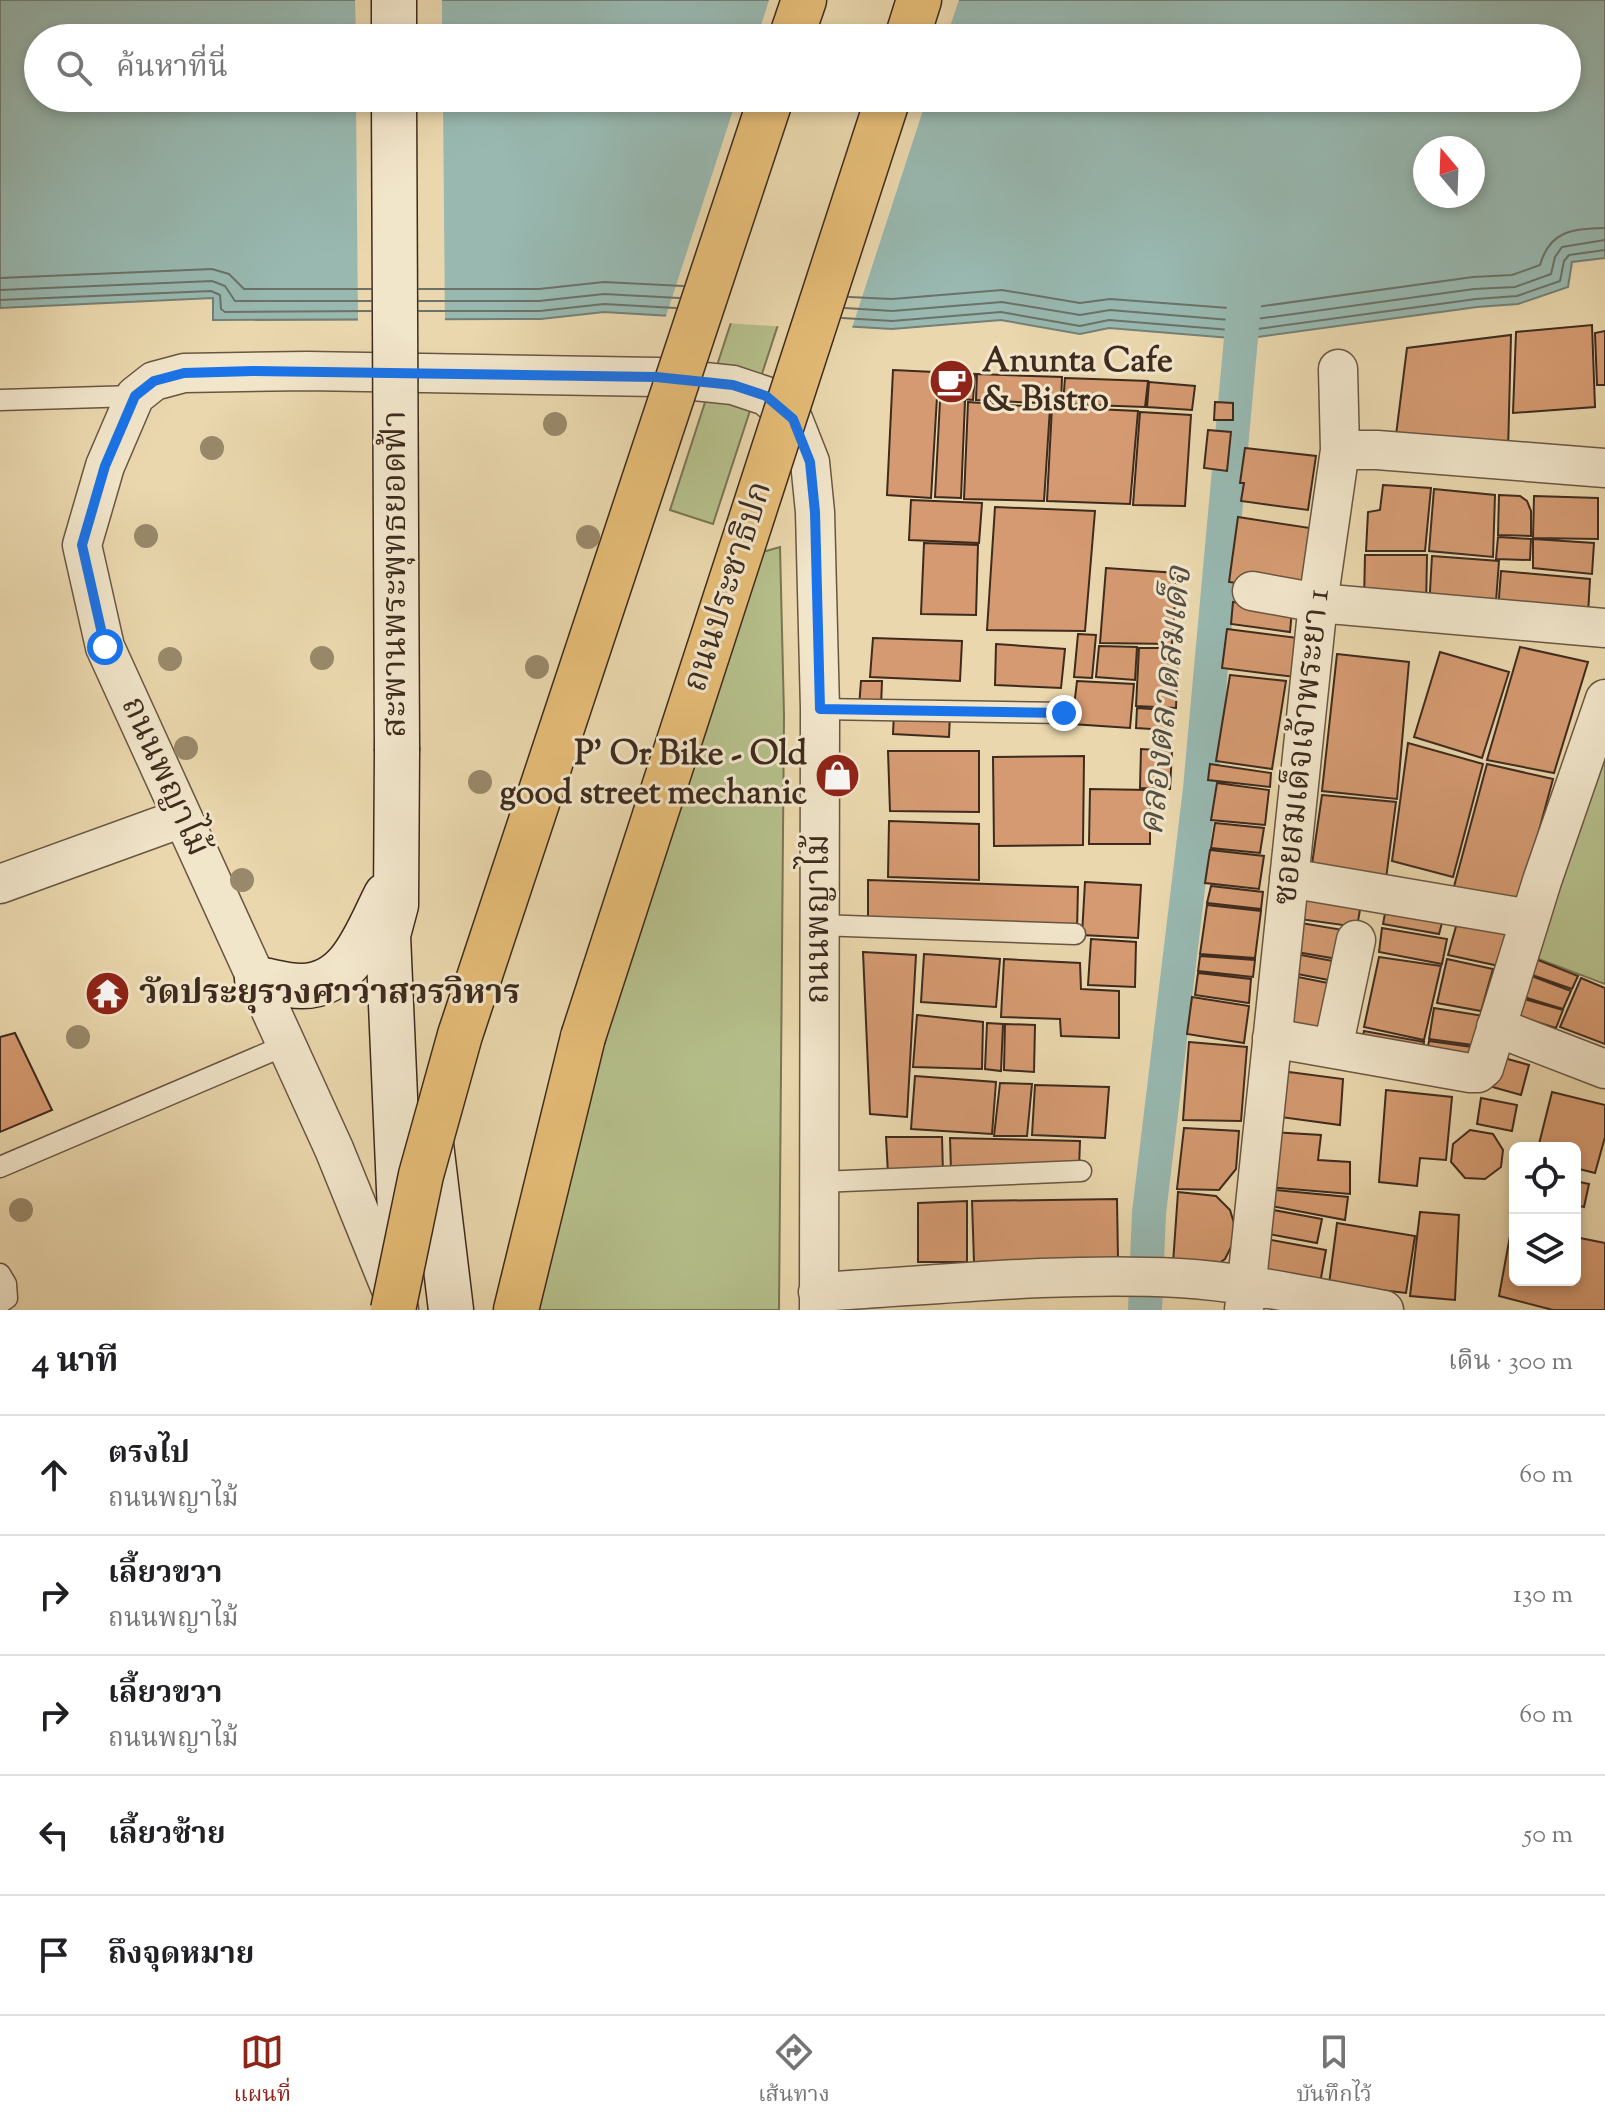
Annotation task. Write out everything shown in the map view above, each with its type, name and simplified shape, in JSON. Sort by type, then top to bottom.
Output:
[{"type":"main road","points":[[394,0],[394,24]]},
{"type":"main road","points":[[796,24],[804,0]]},
{"type":"main road","points":[[911,24],[919,0]]},
{"type":"main road","name":"สะพานพระพุทธยอดฟ้า","points":[[394,112],[395,892]]},
{"type":"main road","points":[[399,1310],[421,1175],[460,1035],[766,112]]},
{"type":"main road","name":"ถนนประชาธิปก","points":[[516,1310],[583,1037],[883,112]]},
{"type":"main road","points":[[395,892],[388,935],[399,1310]]},
{"type":"main road","points":[[257,979],[302,987],[335,976],[348,966],[395,892]]},
{"type":"main road","points":[[395,892],[408,934],[451,1310]]},
{"type":"street","name":"ซอยสมเด็จเจ้าพระยา 1","points":[[1244,1298],[1318,603],[1340,450],[1338,369]]},
{"type":"street","name":"ถนนพญาไม้","points":[[399,1310],[334,1149],[105,647],[82,545],[105,466],[135,396],[154,381],[184,373],[253,371],[656,377],[733,385],[766,396],[793,419],[810,462],[815,512],[820,709],[819,1301]]},
{"type":"street","points":[[1340,450],[1377,450],[1605,468]]},
{"type":"street","points":[[1252,591],[1318,603],[1605,628]]},
{"type":"street","points":[[1272,1038],[1478,1073],[1484,1068],[1530,919],[1605,699]]},
{"type":"street","points":[[0,884],[182,818]]},
{"type":"street","points":[[1289,878],[1530,919]]},
{"type":"street","points":[[1333,1048],[1356,940]]},
{"type":"street","points":[[1496,1027],[1605,1069]]},
{"type":"street","points":[[819,1301],[1121,1276],[1183,1279],[1244,1298],[1384,1310]]},
{"type":"lane","points":[[0,400],[135,396]]},
{"type":"lane","points":[[820,709],[1064,713]]},
{"type":"lane","points":[[818,925],[1075,934]]},
{"type":"lane","points":[[0,1167],[286,1045]]},
{"type":"lane","points":[[820,1182],[1081,1171]]},
{"type":"lane","points":[[0,1274],[8,1292],[7,1298],[0,1303]]},
{"type":"green space","points":[[799,112],[847,112],[713,524],[670,510]]},
{"type":"green space","points":[[780,547],[784,715],[779,1310],[539,1310],[596,1053],[759,553]]},
{"type":"green space","points":[[1605,738],[1605,984],[1533,957]]},
{"type":"water","points":[[0,0],[1605,0],[1605,258],[1572,262],[1568,287],[1518,304],[1243,339],[1109,328],[1080,334],[1001,320],[892,329],[604,312],[541,319],[213,320],[213,298],[0,308]]},
{"type":"pier","points":[[355,0],[442,0],[442,24],[356,24]]},
{"type":"pier","points":[[769,0],[959,0],[951,24],[761,24]]},
{"type":"pier","points":[[356,112],[443,112],[445,323],[358,323]]},
{"type":"pier","points":[[732,112],[922,112],[851,331],[665,319]]},
{"type":"building","points":[[1592,325],[1595,407],[1513,413],[1516,332]]},
{"type":"building","points":[[1605,331],[1605,385],[1597,385],[1595,333]]},
{"type":"building","points":[[1511,335],[1508,452],[1395,443],[1407,348]]},
{"type":"building","points":[[893,370],[975,374],[973,400],[937,397],[931,498],[887,495]]},
{"type":"building","points":[[977,374],[1062,377],[1061,404],[976,400]]},
{"type":"building","points":[[1065,378],[1148,381],[1145,407],[1063,404]]},
{"type":"building","points":[[1149,382],[1195,386],[1192,410],[1147,407]]},
{"type":"building","points":[[940,401],[965,401],[961,498],[935,497]]},
{"type":"building","points":[[968,402],[1050,408],[1044,501],[964,499]]},
{"type":"building","points":[[1215,402],[1233,403],[1233,420],[1214,420]]},
{"type":"building","points":[[1052,407],[1138,411],[1130,504],[1047,501]]},
{"type":"building","points":[[1140,412],[1191,415],[1185,506],[1133,505]]},
{"type":"building","points":[[1208,430],[1231,432],[1227,471],[1204,468]]},
{"type":"building","points":[[1245,448],[1316,456],[1308,510],[1241,501]]},
{"type":"building","points":[[1383,485],[1431,488],[1425,551],[1366,551],[1368,512],[1380,510]]},
{"type":"building","points":[[1434,489],[1495,495],[1493,557],[1429,551]]},
{"type":"building","points":[[1499,495],[1520,496],[1527,501],[1531,511],[1531,536],[1498,535]]},
{"type":"building","points":[[1534,496],[1598,498],[1598,539],[1533,538]]},
{"type":"building","points":[[911,500],[982,503],[979,543],[909,540]]},
{"type":"building","points":[[995,507],[1095,511],[1085,631],[987,630]]},
{"type":"building","points":[[1238,517],[1310,528],[1302,592],[1229,582]]},
{"type":"building","points":[[1498,537],[1531,539],[1530,560],[1496,559]]},
{"type":"building","points":[[1533,539],[1594,543],[1592,574],[1533,568]]},
{"type":"building","points":[[924,543],[978,545],[976,615],[921,614]]},
{"type":"building","points":[[1365,555],[1427,555],[1426,608],[1364,602]]},
{"type":"building","points":[[1432,556],[1499,561],[1495,615],[1429,609]]},
{"type":"building","points":[[1106,568],[1177,573],[1172,644],[1100,643]]},
{"type":"building","points":[[1501,571],[1590,579],[1588,615],[1498,611]]},
{"type":"building","points":[[1233,602],[1292,610],[1290,632],[1231,624]]},
{"type":"building","points":[[1227,629],[1298,638],[1295,677],[1222,668]]},
{"type":"building","points":[[1078,634],[1096,635],[1092,678],[1074,677]]},
{"type":"building","points":[[873,638],[962,641],[960,681],[870,677]]},
{"type":"building","points":[[996,644],[1065,649],[1061,688],[995,685]]},
{"type":"building","points":[[1099,646],[1137,647],[1135,680],[1096,677]]},
{"type":"building","points":[[1520,647],[1588,662],[1554,773],[1487,760]]},
{"type":"building","points":[[1139,648],[1178,648],[1176,708],[1136,706]]},
{"type":"building","points":[[1440,652],[1509,672],[1482,758],[1414,737]]},
{"type":"building","points":[[1337,654],[1409,662],[1397,799],[1322,791]]},
{"type":"building","points":[[1230,675],[1286,681],[1272,769],[1216,761]]},
{"type":"building","points":[[861,681],[882,681],[881,707],[859,707]]},
{"type":"building","points":[[1077,681],[1134,684],[1130,728],[1072,724]]},
{"type":"building","points":[[1137,708],[1167,710],[1166,730],[1136,728]]},
{"type":"building","points":[[894,712],[950,714],[949,737],[893,734]]},
{"type":"building","points":[[1408,743],[1483,764],[1453,877],[1392,861]]},
{"type":"building","points":[[1141,749],[1172,751],[1170,789],[1140,788]]},
{"type":"building","points":[[888,751],[979,751],[979,812],[890,811]]},
{"type":"building","points":[[1084,756],[1083,845],[994,846],[993,757]]},
{"type":"building","points":[[1210,764],[1271,773],[1270,787],[1208,780]]},
{"type":"building","points":[[1487,764],[1553,779],[1519,904],[1452,894]]},
{"type":"building","points":[[1217,783],[1269,790],[1265,825],[1211,820]]},
{"type":"building","points":[[1090,789],[1150,790],[1150,844],[1089,844]]},
{"type":"building","points":[[1322,795],[1396,802],[1386,879],[1311,871]]},
{"type":"building","points":[[889,821],[979,824],[979,880],[888,877]]},
{"type":"building","points":[[1215,823],[1264,828],[1260,853],[1211,848]]},
{"type":"building","points":[[1210,850],[1264,856],[1259,889],[1205,883]]},
{"type":"building","points":[[868,880],[1078,887],[1077,931],[868,921]]},
{"type":"building","points":[[1085,882],[1141,885],[1138,938],[1082,935]]},
{"type":"building","points":[[1211,886],[1263,892],[1261,909],[1207,903]]},
{"type":"building","points":[[1295,893],[1361,904],[1357,927],[1292,918]]},
{"type":"building","points":[[1388,898],[1446,908],[1439,934],[1383,924]]},
{"type":"building","points":[[1207,905],[1261,911],[1255,958],[1200,954]]},
{"type":"building","points":[[1289,921],[1355,932],[1349,961],[1285,950]]},
{"type":"building","points":[[1457,923],[1507,934],[1499,966],[1448,955]]},
{"type":"building","points":[[1382,928],[1447,939],[1442,964],[1379,952]]},
{"type":"building","points":[[1091,939],[1136,942],[1135,987],[1088,985]]},
{"type":"building","points":[[863,952],[916,955],[907,1117],[870,1114]]},
{"type":"building","points":[[1285,952],[1349,964],[1344,983],[1282,971]]},
{"type":"building","points":[[924,954],[1000,959],[996,1007],[921,1002]]},
{"type":"building","points":[[1523,954],[1578,976],[1572,989],[1518,970]]},
{"type":"building","points":[[1200,956],[1255,960],[1253,977],[1198,971]]},
{"type":"building","points":[[1379,957],[1441,966],[1424,1040],[1364,1027]]},
{"type":"building","points":[[1004,959],[1080,963],[1081,989],[1119,991],[1119,1038],[1061,1036],[1060,1019],[1001,1017]]},
{"type":"building","points":[[1447,959],[1493,969],[1481,1011],[1437,1003]]},
{"type":"building","points":[[1518,971],[1571,991],[1563,1009],[1511,993]]},
{"type":"building","points":[[1198,973],[1251,979],[1249,1003],[1195,995]]},
{"type":"building","points":[[1283,974],[1343,986],[1331,1042],[1276,1031]]},
{"type":"building","points":[[1581,978],[1605,988],[1605,1044],[1560,1027]]},
{"type":"building","points":[[1510,995],[1563,1010],[1556,1028],[1504,1012]]},
{"type":"building","points":[[1192,997],[1249,1006],[1244,1043],[1187,1034]]},
{"type":"building","points":[[1434,1008],[1484,1016],[1480,1046],[1429,1039]]},
{"type":"building","points":[[917,1015],[983,1022],[982,1069],[913,1067]]},
{"type":"building","points":[[987,1023],[1003,1024],[1001,1071],[985,1069]]},
{"type":"building","points":[[1005,1024],[1035,1025],[1034,1072],[1004,1070]]},
{"type":"building","points":[[1364,1031],[1424,1042],[1421,1061],[1360,1049]]},
{"type":"building","points":[[15,1033],[52,1110],[0,1132],[0,1037]]},
{"type":"building","points":[[1429,1041],[1479,1048],[1468,1068],[1425,1062]]},
{"type":"building","points":[[1189,1042],[1247,1047],[1241,1121],[1183,1120]]},
{"type":"building","points":[[1497,1056],[1529,1065],[1521,1095],[1489,1086]]},
{"type":"building","points":[[1289,1072],[1343,1079],[1340,1125],[1273,1116],[1274,1082]]},
{"type":"building","points":[[915,1076],[996,1082],[992,1134],[911,1129]]},
{"type":"building","points":[[1000,1083],[1032,1084],[1027,1136],[994,1136]]},
{"type":"building","points":[[1035,1085],[1109,1087],[1105,1138],[1032,1135]]},
{"type":"building","points":[[1386,1090],[1452,1097],[1446,1160],[1420,1158],[1417,1186],[1379,1182]]},
{"type":"building","points":[[1552,1092],[1605,1105],[1605,1137],[1595,1173],[1581,1170],[1581,1142],[1540,1142]]},
{"type":"building","points":[[1481,1098],[1517,1105],[1512,1131],[1477,1124]]},
{"type":"building","points":[[1184,1128],[1239,1131],[1236,1169],[1219,1190],[1177,1189]]},
{"type":"building","points":[[1470,1130],[1493,1134],[1503,1150],[1501,1167],[1485,1179],[1465,1178],[1451,1162],[1453,1144]]},
{"type":"building","points":[[1271,1132],[1321,1135],[1318,1160],[1350,1162],[1350,1194],[1267,1187]]},
{"type":"building","points":[[886,1137],[942,1137],[943,1173],[888,1174]]},
{"type":"building","points":[[950,1138],[1080,1141],[1079,1168],[951,1171]]},
{"type":"building","points":[[1581,1182],[1589,1184],[1584,1207],[1581,1206]]},
{"type":"building","points":[[1266,1189],[1348,1197],[1345,1220],[1266,1205]]},
{"type":"building","points":[[1178,1192],[1216,1196],[1230,1210],[1234,1223],[1232,1245],[1225,1259],[1213,1267],[1173,1263]]},
{"type":"building","points":[[1117,1199],[1118,1260],[974,1262],[972,1201]]},
{"type":"building","points":[[967,1201],[967,1262],[918,1262],[918,1203]]},
{"type":"building","points":[[1268,1209],[1322,1219],[1317,1243],[1263,1233]]},
{"type":"building","points":[[1420,1212],[1459,1215],[1455,1300],[1410,1296]]},
{"type":"building","points":[[1337,1223],[1415,1236],[1406,1293],[1329,1284]]},
{"type":"building","points":[[1261,1238],[1326,1250],[1319,1289],[1260,1271]]},
{"type":"building","points":[[1581,1238],[1605,1243],[1605,1310],[1553,1310],[1499,1296],[1509,1241],[1509,1286],[1581,1286]]},
{"type":"waterway","name":"คลองตลาดสมเด็จ","points":[[1145,1310],[1149,1213],[1200,789],[1245,294]]},
{"type":"place","name":"Anunta Cafe & Bistro","points":[[951,382]]},
{"type":"place","name":"P' Or Bike - Old good street mechanic","points":[[838,775]]},
{"type":"place","name":"วัดประยุรวงศาวาสวรวิหาร","points":[[108,994]]},
{"type":"route","points":[[105,647],[82,545],[105,466],[135,396],[154,381],[184,373],[253,371],[549,373],[656,377],[733,385],[766,396],[793,419],[810,462],[815,512],[820,709],[1064,713]]}]
